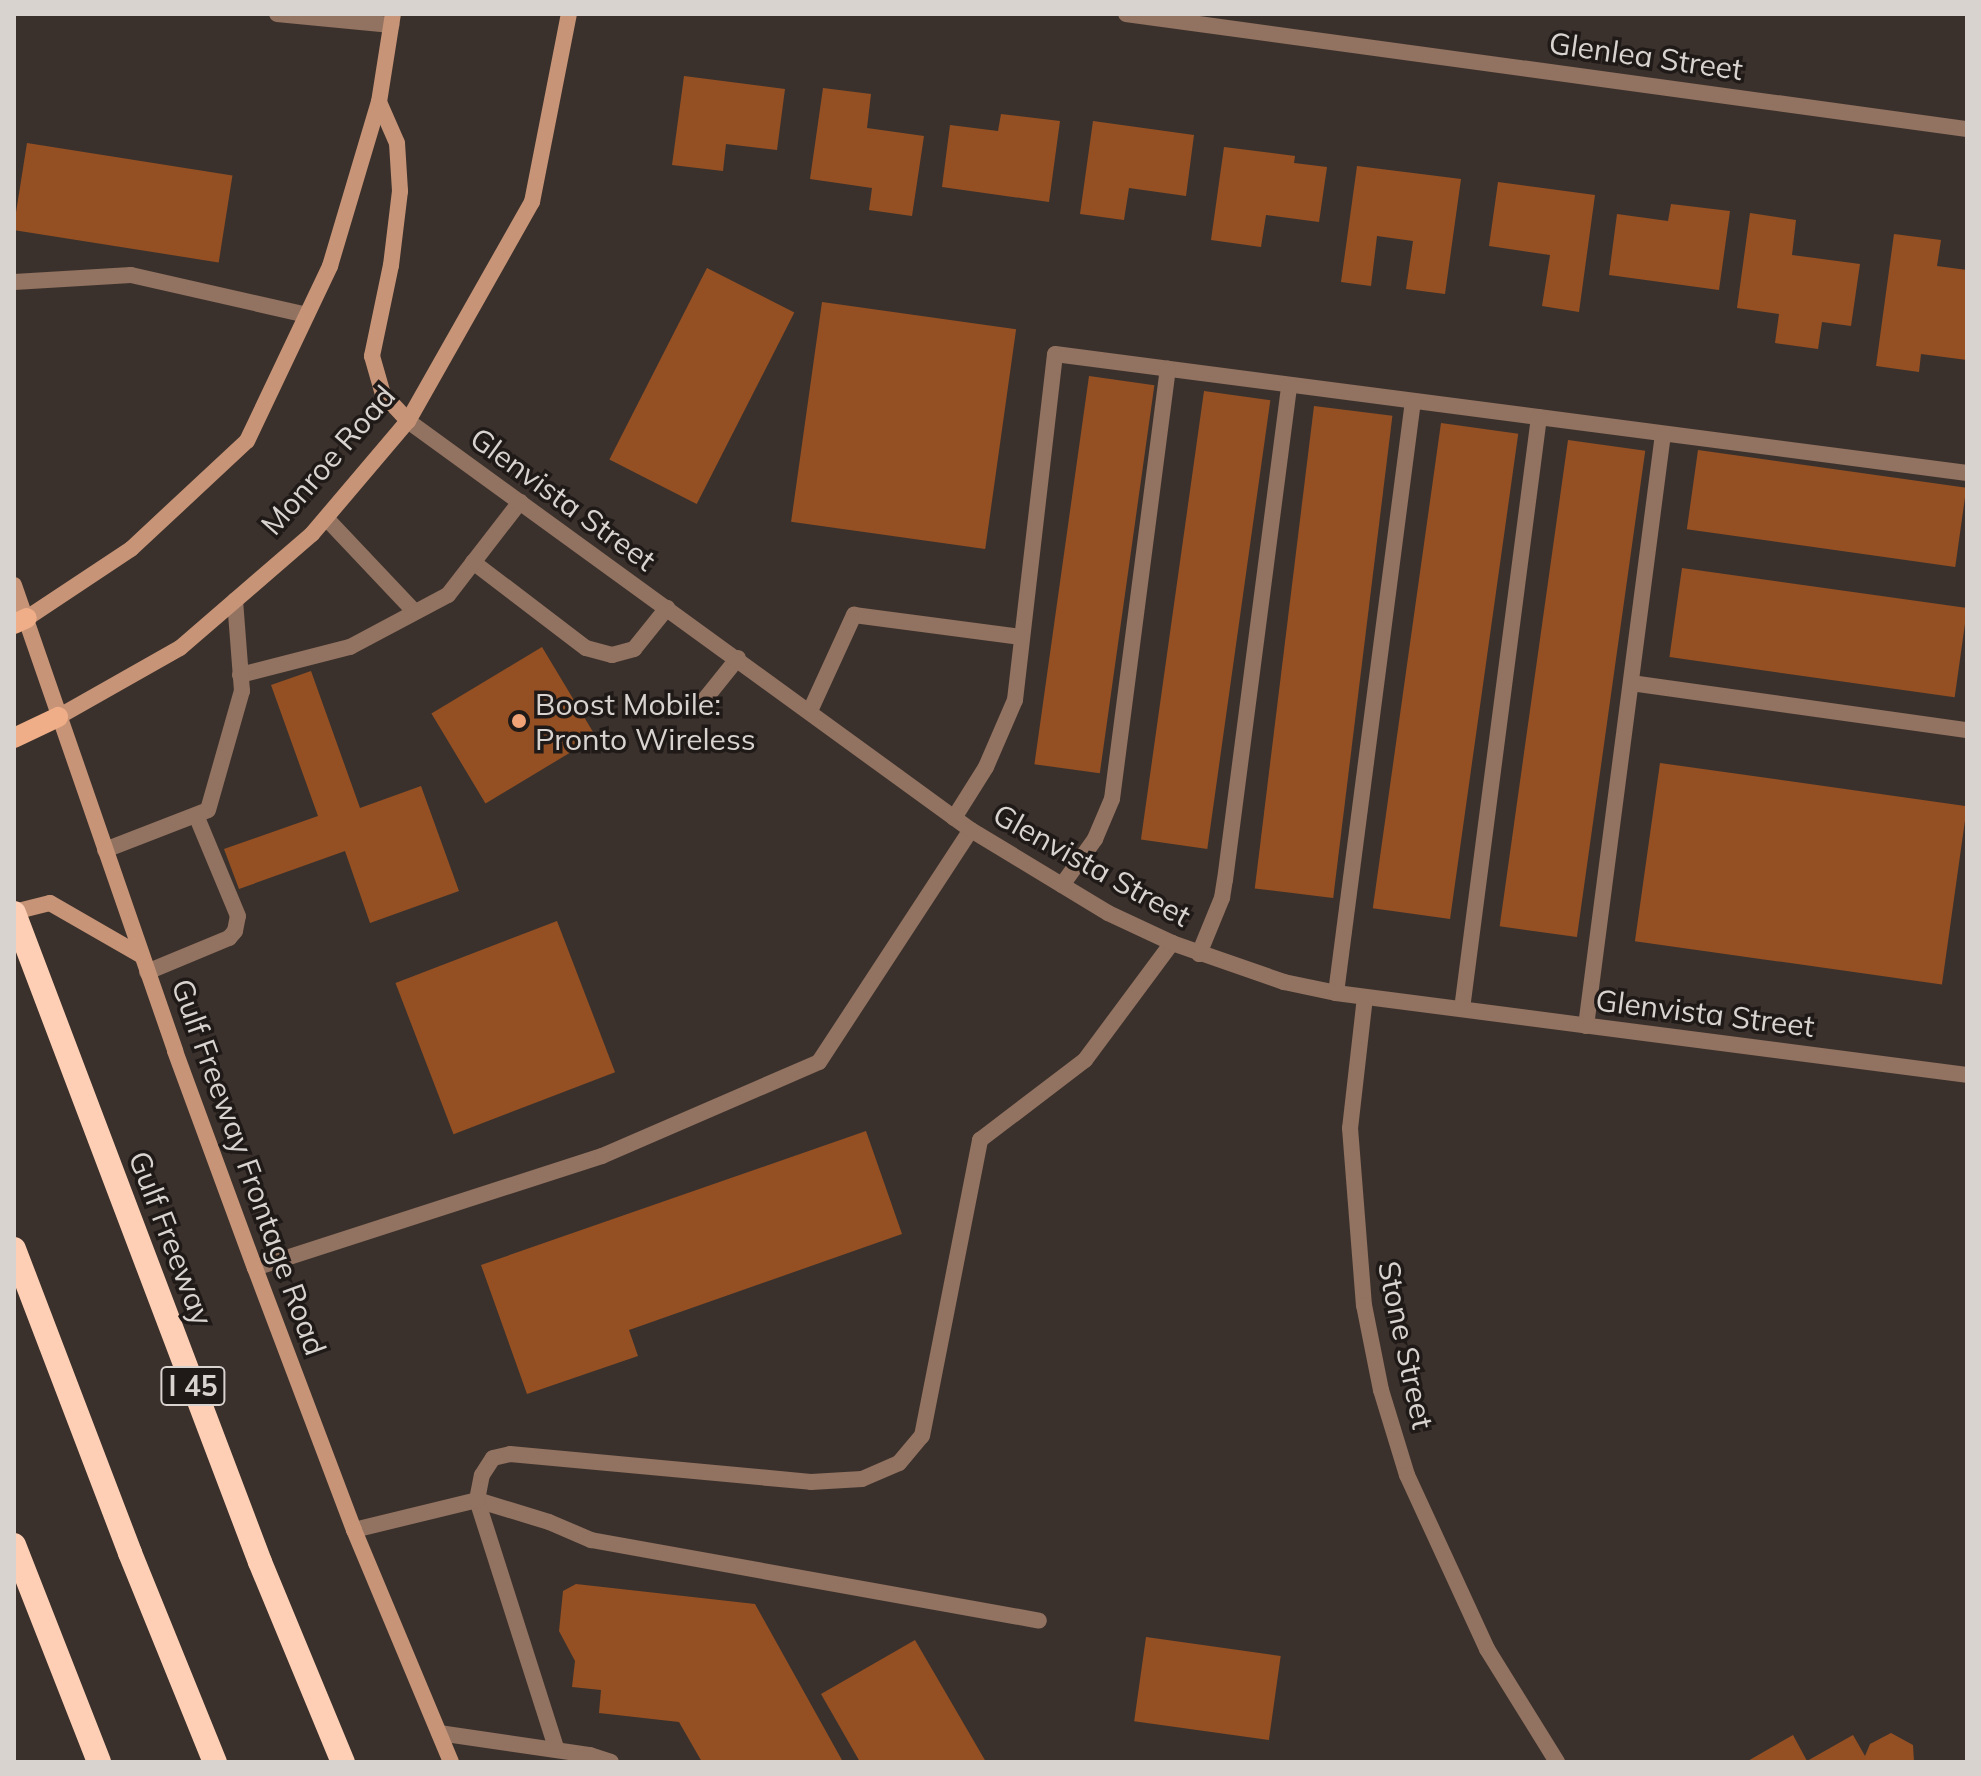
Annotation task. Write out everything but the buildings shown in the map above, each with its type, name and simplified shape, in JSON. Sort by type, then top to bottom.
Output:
[{"type":"highway","name":"Gulf Freeway","points":[[14,913],[260,1562],[343,1762]]},
{"type":"highway","points":[[14,1249],[215,1762]]},
{"type":"highway","points":[[14,1545],[99,1762]]},
{"type":"main road","name":"Monroe Road","points":[[14,738],[58,717],[180,648],[326,518],[408,421],[532,202],[569,14]]},
{"type":"main road","points":[[21,621],[131,549],[247,441],[330,266],[379,102],[392,20]]},
{"type":"main road","points":[[379,102],[397,143],[400,191],[391,265],[372,356],[383,394],[408,421]]},
{"type":"main road","name":"Gulf Freeway Frontage Road","points":[[14,585],[21,621],[255,1268],[354,1530],[451,1762]]},
{"type":"main road","points":[[14,913],[50,903],[144,964]]},
{"type":"street","points":[[277,14],[392,20]]},
{"type":"street","name":"Glenlea Street","points":[[1126,14],[1967,129]]},
{"type":"street","points":[[14,282],[131,275],[307,315]]},
{"type":"street","points":[[954,818],[986,767],[1015,700],[1055,354],[1967,473]]},
{"type":"street","points":[[1062,885],[1095,839],[1112,799],[1168,369]]},
{"type":"street","points":[[1199,954],[1222,898],[1225,880],[1289,385]]},
{"type":"street","points":[[1336,993],[1413,401]]},
{"type":"street","points":[[1462,1009],[1539,417]]},
{"type":"street","name":"Glenvista Street","points":[[408,421],[971,830],[1062,885],[1172,943],[1284,982],[1336,993],[1967,1075]]},
{"type":"street","points":[[1586,1026],[1663,434]]},
{"type":"street","points":[[240,675],[350,647],[448,595],[520,502]]},
{"type":"street","points":[[326,518],[415,612]]},
{"type":"street","points":[[473,562],[586,648],[612,655],[634,649],[667,608]]},
{"type":"street","points":[[105,850],[208,810],[242,691],[235,600]]},
{"type":"street","points":[[810,711],[854,615],[1022,637]]},
{"type":"street","points":[[701,704],[738,658]]},
{"type":"street","points":[[1631,683],[1967,730]]},
{"type":"street","points":[[144,964],[229,938],[235,931],[238,916],[196,815]]},
{"type":"street","points":[[255,1268],[602,1156],[819,1062],[971,830]]},
{"type":"street","points":[[557,1750],[477,1500],[482,1475],[493,1458],[510,1454],[811,1482],[862,1479],[899,1463],[922,1436],[980,1140],[1085,1060],[1172,943]]},
{"type":"street","name":"Stone Street","points":[[1365,997],[1350,1128],[1364,1305],[1381,1390],[1407,1475],[1487,1649],[1557,1762]]},
{"type":"street","points":[[354,1530],[477,1500],[549,1522],[591,1540],[1039,1621]]},
{"type":"street","points":[[439,1733],[557,1750],[611,1762]]},
{"type":"place","name":"Boost Mobile: Pronto Wireless","points":[[519,721]]}]
